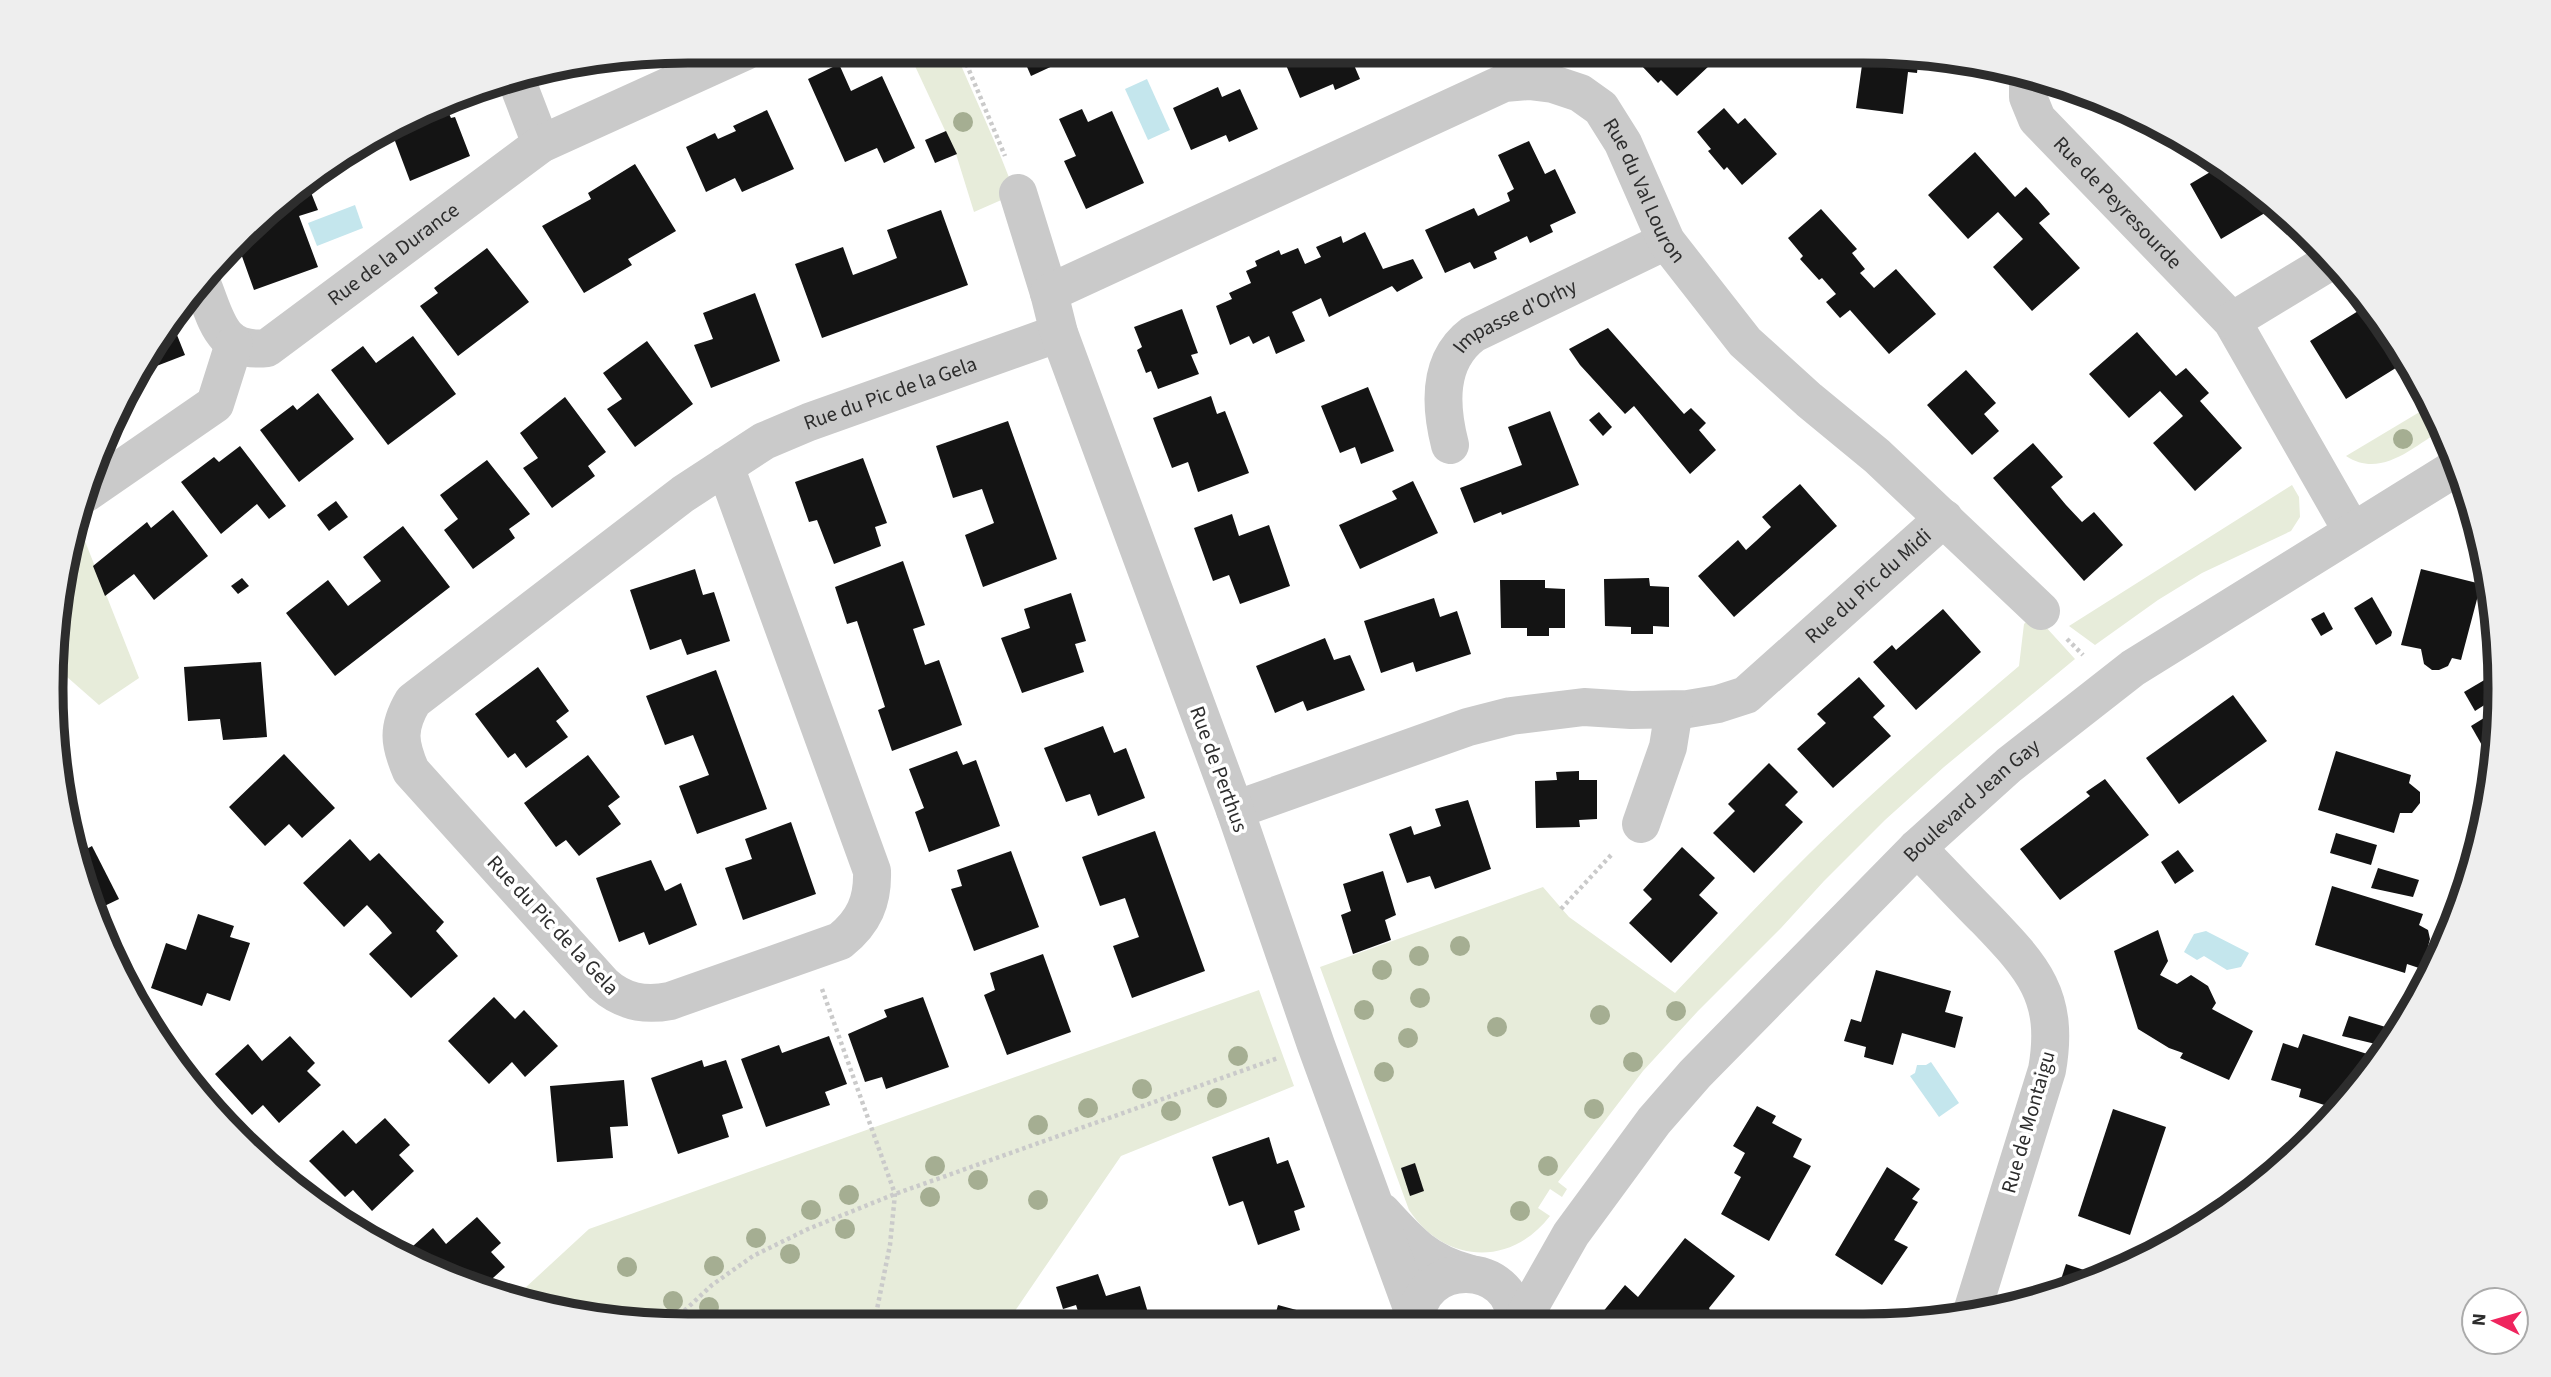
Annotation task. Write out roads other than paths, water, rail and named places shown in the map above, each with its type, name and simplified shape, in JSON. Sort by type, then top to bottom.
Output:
[{"type":"street","name":"Rue de la Durance","points":[[234,344],[255,349],[267,348],[541,144],[720,63]]},
{"type":"street","name":"Rue du Val Louron","points":[[1049,293],[1504,83],[1518,81],[1553,84],[1590,99],[1601,108],[1623,143],[1666,240],[1745,342],[1944,518]]},
{"type":"street","name":"Rue de Peyresourde","points":[[2028,85],[2028,97],[2037,119],[2232,321],[2352,531]]},
{"type":"street","points":[[519,86],[541,144]]},
{"type":"street","points":[[1018,193],[1059,333]]},
{"type":"street","name":"Impasse d'Orhy","points":[[1450,445],[1444,412],[1444,379],[1461,343],[1473,334],[1666,240]]},
{"type":"street","points":[[2232,321],[2323,266]]},
{"type":"street","points":[[96,486],[215,404],[234,344],[219,327],[205,292]]},
{"type":"street","name":"Rue du Pic de la Gela","points":[[724,466],[872,871],[870,901],[857,927],[841,941],[670,1001],[642,1003],[621,998],[603,984],[411,771],[402,747],[402,724],[413,701],[683,494],[724,466],[764,441],[809,422],[1059,333]]},
{"type":"street","name":"Rue de Perthus","points":[[1059,333],[1235,810],[1315,1045],[1376,1205],[1413,1314]]},
{"type":"street","name":"Boulevard Jean Gay","points":[[1526,1314],[1571,1234],[1646,1131],[1695,1074],[1917,848],[2009,765],[2133,668],[2449,472]]},
{"type":"street","name":"Rue du Pic du Midi","points":[[1235,810],[1468,727],[1511,716],[1563,708],[1674,710],[1718,704],[1746,695],[1944,518],[2041,611]]},
{"type":"street","points":[[1641,824],[1668,747],[1674,710]]},
{"type":"street","name":"Rue de Montaigu","points":[[1917,848],[2028,964],[2044,996],[2051,1027],[2047,1070],[1973,1304]]},
{"type":"street","name":"Rue de Perthus","points":[[1376,1205],[1411,1244],[1428,1257],[1446,1267],[1476,1275]]},
{"type":"street","name":"Boulevard Jean Gay","points":[[1418,1314],[1424,1295],[1436,1283],[1451,1275],[1476,1275],[1528,1263],[1545,1255],[1571,1234]]},
{"type":"street","points":[[1476,1275],[1499,1286],[1510,1299],[1513,1314]]},
{"type":"water","points":[[1147,79],[1170,130],[1148,140],[1125,89]]},
{"type":"water","points":[[355,205],[363,228],[317,246],[308,223]]},
{"type":"water","points":[[2206,931],[2249,953],[2241,967],[2227,970],[2204,956],[2197,960],[2184,952],[2194,934]]},
{"type":"water","points":[[1931,1062],[1959,1103],[1939,1117],[1910,1076],[1915,1073],[1917,1065]]}]
